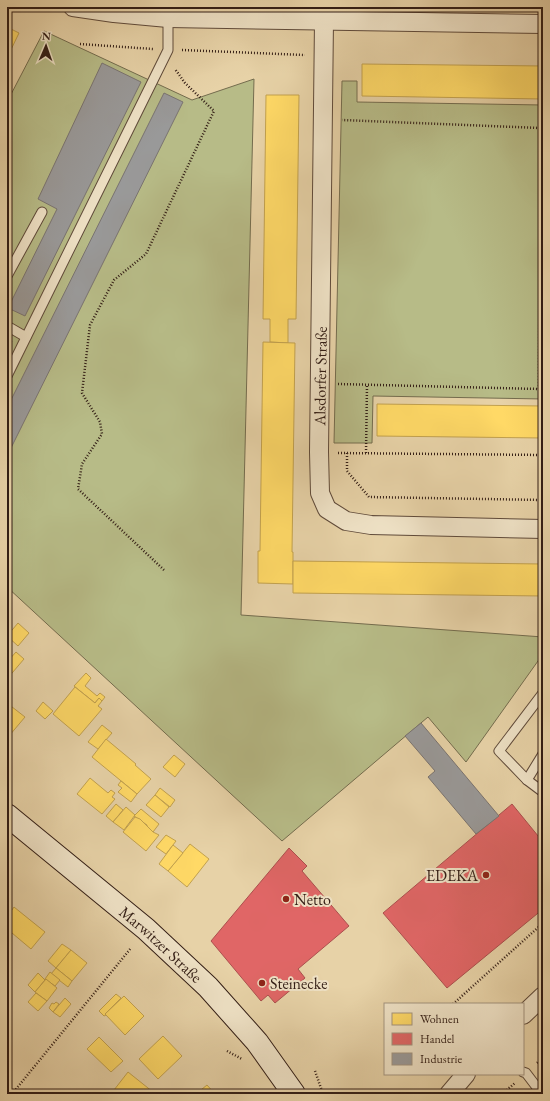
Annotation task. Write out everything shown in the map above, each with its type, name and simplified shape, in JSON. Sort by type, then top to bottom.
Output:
[{"type":"main road","name":"Marwitzer Straße","points":[[7,815],[146,929],[208,987],[257,1042],[294,1094]]},
{"type":"street","points":[[73,7],[114,13],[168,18],[543,24]]},
{"type":"street","name":"Alsdorfer Straße","points":[[324,21],[319,452],[320,493],[327,509],[346,521],[371,525],[543,529]]},
{"type":"street","points":[[524,1014],[543,996]]},
{"type":"street","points":[[449,1094],[465,1075]]},
{"type":"lane","points":[[7,376],[168,50],[168,18]]},
{"type":"lane","points":[[7,276],[42,212]]},
{"type":"lane","points":[[7,326],[26,337]]},
{"type":"lane","points":[[543,693],[499,751],[527,780],[543,792]]},
{"type":"lane","points":[[527,780],[543,754]]},
{"type":"lane","points":[[524,1072],[542,1094]]},
{"type":"path","points":[[80,44],[168,50],[324,56]]},
{"type":"path","points":[[164,570],[78,489],[82,464],[102,434],[100,422],[82,393],[90,325],[114,280],[146,254],[214,111],[185,83],[173,67],[168,50]]},
{"type":"path","points":[[320,383],[539,389],[540,128],[324,119]]},
{"type":"path","points":[[366,453],[367,385]]},
{"type":"path","points":[[319,452],[543,455]]},
{"type":"path","points":[[347,453],[347,472],[369,497],[543,500]]},
{"type":"path","points":[[454,1003],[543,923]]},
{"type":"path","points":[[12,1094],[131,948]]},
{"type":"path","points":[[315,1071],[322,1094]]},
{"type":"green space","points":[[44,31],[192,100],[254,79],[241,615],[543,637],[543,654],[466,762],[428,717],[282,841],[7,587],[7,102]]},
{"type":"green space","points":[[342,81],[357,81],[357,102],[543,105],[543,399],[373,396],[372,443],[334,443]]},
{"type":"building: Wohnen","points":[[7,27],[19,33],[7,58]]},
{"type":"building: Wohnen","points":[[362,64],[543,66],[543,99],[362,96]]},
{"type":"building: Wohnen","points":[[266,95],[299,95],[296,319],[288,319],[288,343],[270,342],[270,319],[263,319]]},
{"type":"building: Wohnen","points":[[263,342],[295,343],[292,552],[293,584],[258,583],[258,551],[260,551]]},
{"type":"building: Wohnen","points":[[377,404],[543,406],[543,438],[377,436]]},
{"type":"building: Wohnen","points":[[293,561],[543,564],[543,596],[293,593]]},
{"type":"building: Wohnen","points":[[18,623],[29,633],[18,646],[7,636]]},
{"type":"building: Wohnen","points":[[16,652],[24,659],[7,679],[7,662]]},
{"type":"building: Wohnen","points":[[86,673],[91,678],[85,686],[97,696],[100,693],[105,697],[102,701],[99,698],[95,703],[74,686]]},
{"type":"building: Wohnen","points":[[75,687],[95,703],[99,698],[102,701],[98,706],[102,709],[79,736],[53,714]]},
{"type":"building: Wohnen","points":[[43,702],[53,711],[45,719],[36,711]]},
{"type":"building: Wohnen","points":[[7,703],[25,717],[9,736],[7,735]]},
{"type":"building: Wohnen","points":[[102,725],[112,733],[98,749],[88,742]]},
{"type":"building: Wohnen","points":[[106,739],[136,764],[135,765],[151,779],[137,794],[92,757]]},
{"type":"building: Wohnen","points":[[174,755],[185,764],[175,777],[163,767]]},
{"type":"building: Wohnen","points":[[90,778],[108,793],[111,790],[115,793],[112,797],[115,799],[102,814],[77,794]]},
{"type":"building: Wohnen","points":[[121,781],[137,794],[131,802],[118,792],[122,788],[118,785]]},
{"type":"building: Wohnen","points":[[160,788],[175,800],[170,807],[155,795]]},
{"type":"building: Wohnen","points":[[155,795],[169,807],[161,817],[146,805]]},
{"type":"building: Wohnen","points":[[116,804],[123,810],[113,822],[106,816]]},
{"type":"building: Wohnen","points":[[126,807],[135,815],[124,830],[113,822]]},
{"type":"building: Wohnen","points":[[141,809],[159,824],[153,832],[147,825],[134,816]]},
{"type":"building: Wohnen","points":[[135,817],[140,819],[153,832],[159,835],[146,851],[123,832]]},
{"type":"building: Wohnen","points":[[166,835],[176,841],[166,854],[156,847]]},
{"type":"building: Wohnen","points":[[190,844],[209,859],[187,887],[168,871]]},
{"type":"building: Wohnen","points":[[173,845],[183,853],[168,871],[159,864]]},
{"type":"building: Wohnen","points":[[14,907],[45,932],[31,949],[12,933],[7,939],[7,917]]},
{"type":"building: Wohnen","points":[[62,944],[71,950],[56,968],[48,961]]},
{"type":"building: Wohnen","points":[[71,950],[87,963],[72,981],[56,968]]},
{"type":"building: Wohnen","points":[[56,968],[72,981],[68,987],[51,974]]},
{"type":"building: Wohnen","points":[[50,972],[60,980],[55,986],[45,979]]},
{"type":"building: Wohnen","points":[[38,973],[45,980],[35,992],[28,985]]},
{"type":"building: Wohnen","points":[[46,979],[57,988],[47,1001],[35,992]]},
{"type":"building: Wohnen","points":[[36,993],[47,1001],[38,1011],[28,1002]]},
{"type":"building: Wohnen","points":[[116,994],[121,998],[104,1016],[99,1011]]},
{"type":"building: Wohnen","points":[[124,996],[144,1016],[125,1035],[105,1014]]},
{"type":"building: Wohnen","points":[[65,998],[71,1004],[60,1017],[53,1012]]},
{"type":"building: Wohnen","points":[[56,1002],[59,1004],[53,1012],[49,1008],[52,1003],[54,1004]]},
{"type":"building: Wohnen","points":[[163,1036],[182,1056],[158,1079],[139,1059]]},
{"type":"building: Wohnen","points":[[99,1037],[123,1061],[111,1072],[87,1049]]},
{"type":"building: Wohnen","points":[[128,1072],[153,1092],[151,1094],[119,1094],[114,1090]]},
{"type":"building: Wohnen","points":[[207,1085],[215,1094],[196,1094]]},
{"type":"building: Handel","name":"EDEKA","points":[[512,804],[543,842],[543,909],[447,988],[383,913]]},
{"type":"building: Handel","name":"Netto","points":[[289,848],[307,866],[302,871],[349,926],[298,969],[305,978],[275,1003],[268,995],[261,1001],[211,941]]},
{"type":"building: Industrie","points":[[102,63],[141,82],[25,316],[8,308],[57,209],[38,199]]},
{"type":"building: Industrie","points":[[164,93],[183,102],[7,456],[7,408]]},
{"type":"building: Industrie","points":[[7,338],[12,341],[7,352]]},
{"type":"building: Industrie","points":[[421,723],[499,816],[476,834],[428,777],[435,771],[405,736]]},
{"type":"place","name":"EDEKA","points":[[486,875]]},
{"type":"place","name":"Netto","points":[[286,899]]},
{"type":"place","name":"Steinecke","points":[[262,983]]}]
